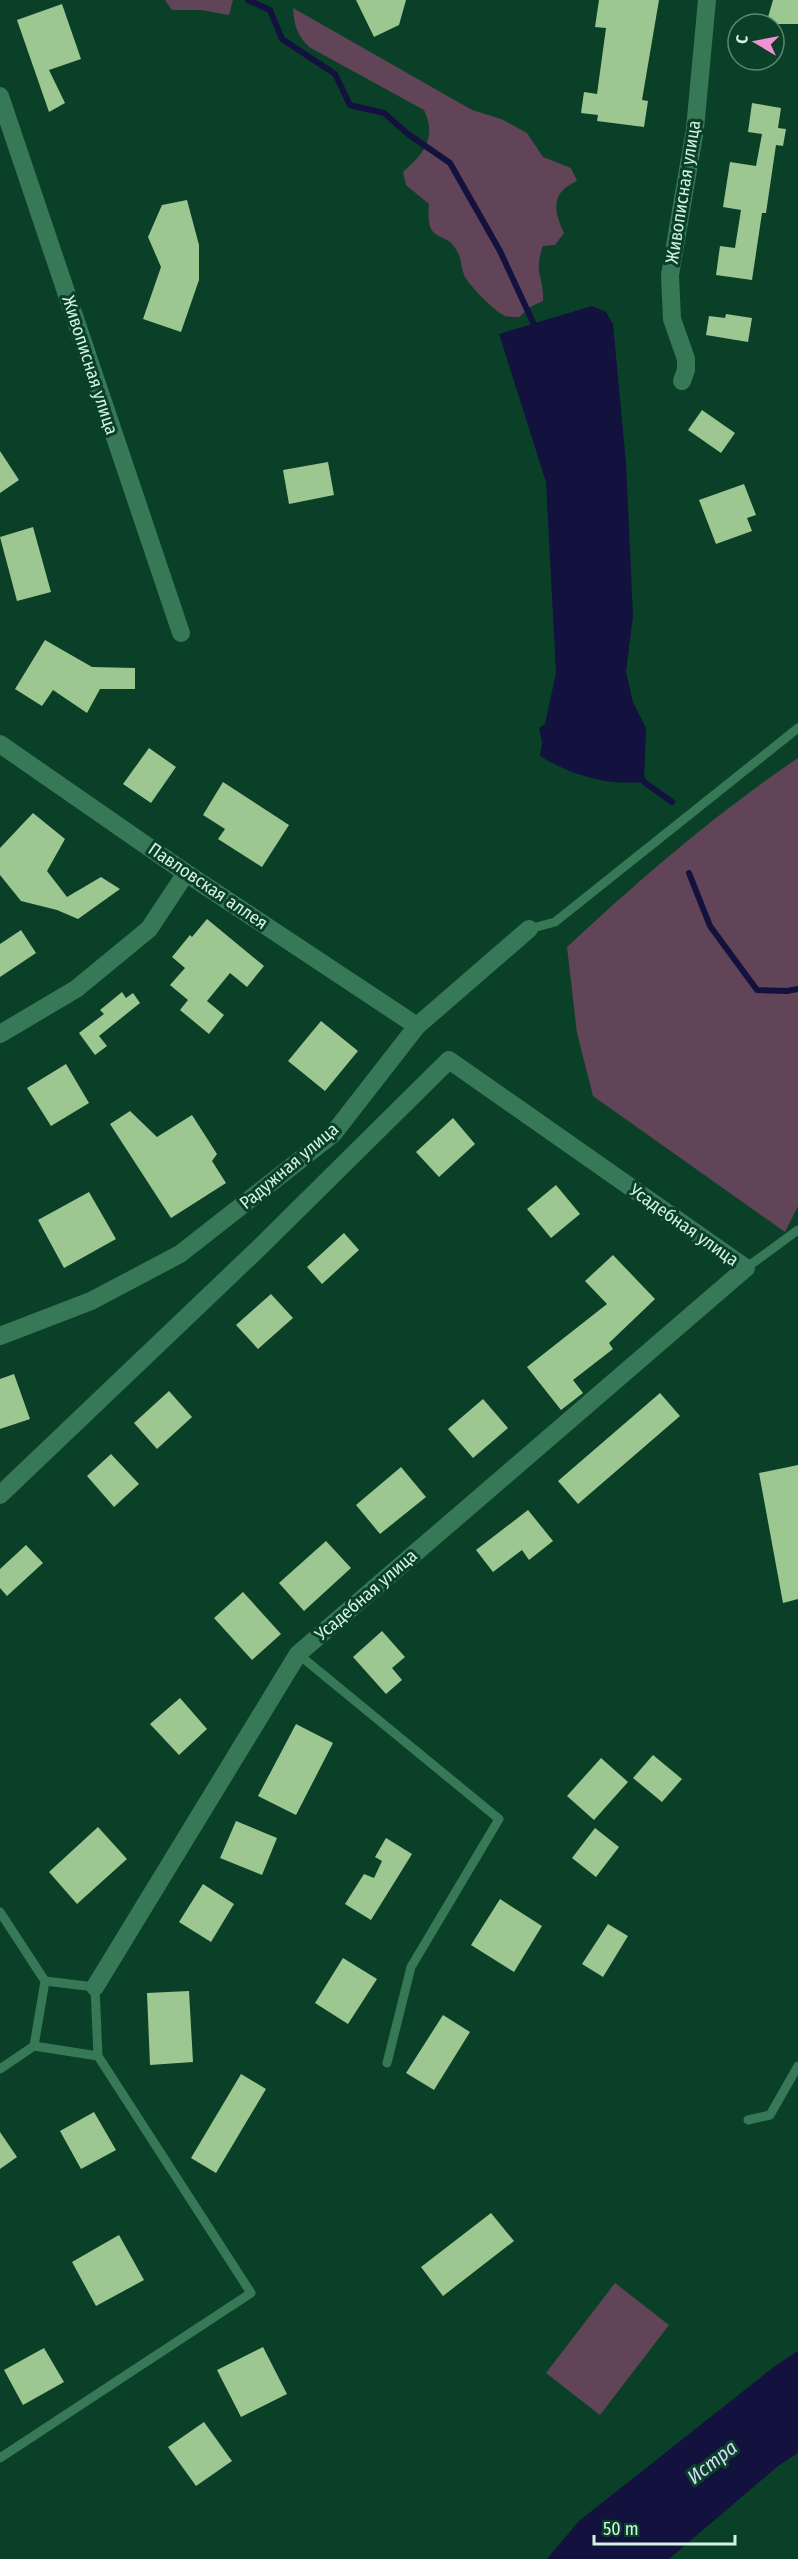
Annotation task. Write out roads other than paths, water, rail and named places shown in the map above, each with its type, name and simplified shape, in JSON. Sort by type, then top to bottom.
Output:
[{"type":"street","name":"Живописная улица","points":[[682,381],[686,370],[686,359],[672,319],[670,275],[694,129],[707,0]]},
{"type":"street","name":"Живописная улица","points":[[0,96],[181,633]]},
{"type":"street","name":"Павловская аллея","points":[[0,744],[186,873],[417,1026]]},
{"type":"street","points":[[0,1034],[75,989],[149,929],[186,873]]},
{"type":"street","name":"Радужная улица","points":[[0,1336],[91,1301],[180,1254],[333,1134],[417,1026],[529,929]]},
{"type":"street","name":"Усадебная улица","points":[[0,1495],[260,1247],[449,1060],[746,1268],[298,1654],[95,1988]]},
{"type":"lane","points":[[529,929],[555,922],[798,728]]},
{"type":"lane","points":[[746,1268],[798,1230]]},
{"type":"lane","points":[[298,1654],[499,1819],[411,1967],[387,2063]]},
{"type":"lane","points":[[0,1912],[45,1981],[33,2046]]},
{"type":"lane","points":[[0,2458],[251,2293],[98,2056],[95,1988],[45,1981]]},
{"type":"lane","points":[[0,2069],[33,2046],[98,2056]]},
{"type":"lane","points":[[748,2120],[770,2115],[798,2066]]},
{"type":"water","points":[[592,306],[606,312],[613,324],[626,463],[633,616],[626,672],[633,702],[646,728],[644,782],[617,782],[590,778],[564,769],[540,756],[542,742],[539,728],[545,724],[556,673],[546,482],[499,334]]},
{"type":"water","name":"Истра","points":[[798,2351],[798,2453],[778,2466],[669,2559],[547,2559],[579,2521],[775,2366]]},
{"type":"waterway","points":[[248,0],[270,10],[282,39],[335,74],[350,105],[384,113],[408,134],[450,163],[500,251],[536,329]]},
{"type":"waterway","points":[[640,776],[644,782],[672,802]]},
{"type":"waterway","points":[[689,873],[710,926],[757,990],[798,989]]}]
